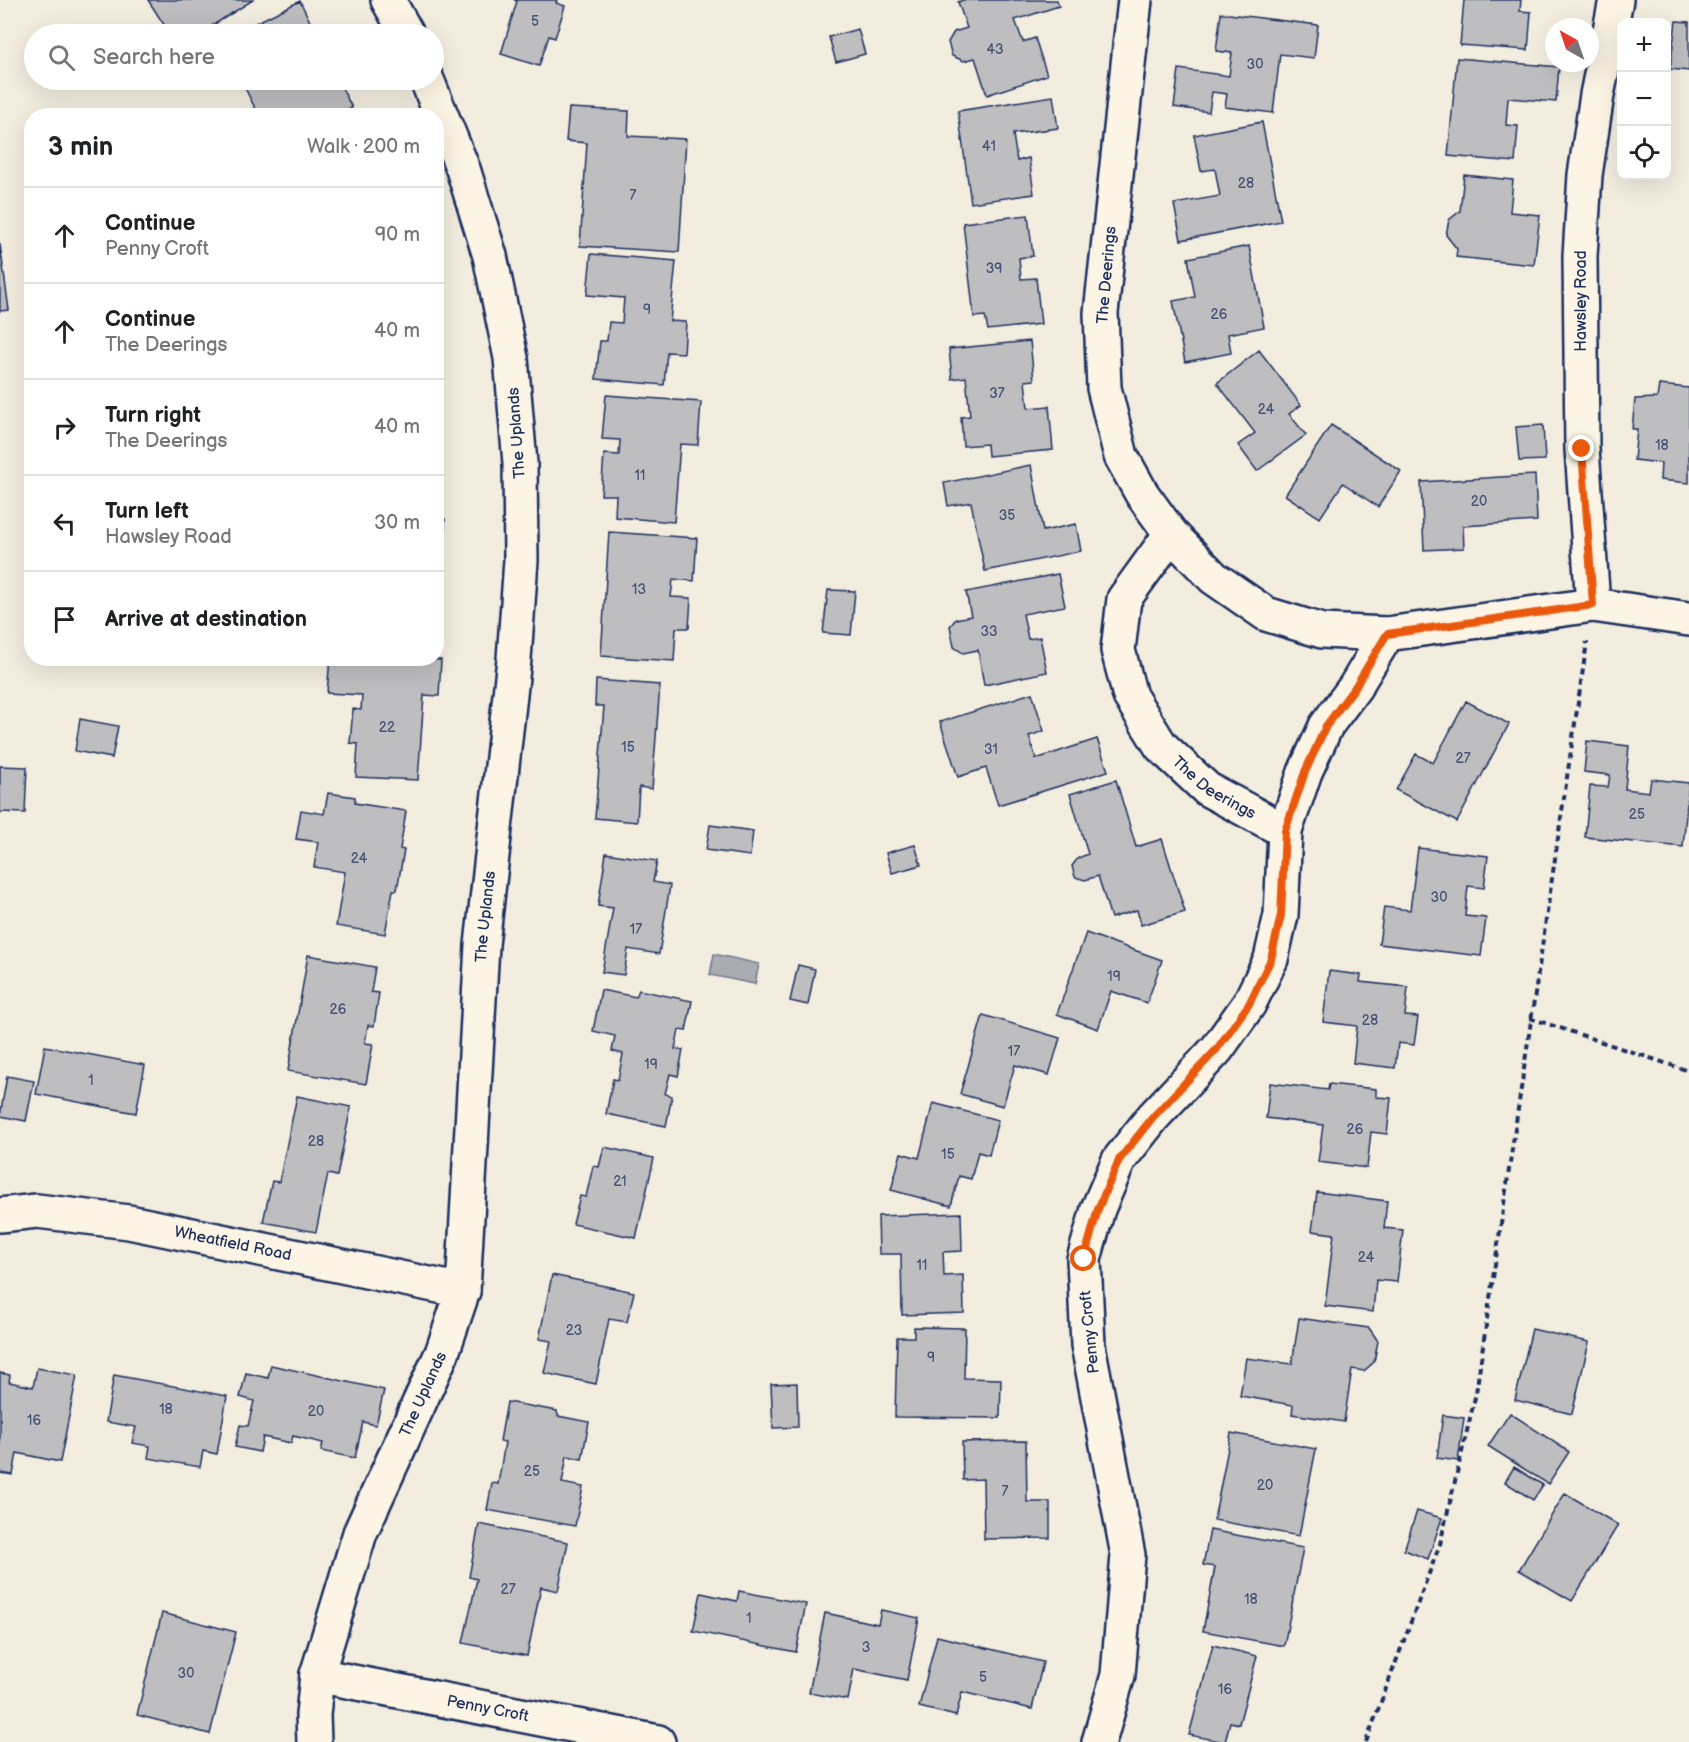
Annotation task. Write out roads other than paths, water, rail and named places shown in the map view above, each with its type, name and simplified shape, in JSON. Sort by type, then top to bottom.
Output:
[{"type":"street","points":[[388,0],[401,24]]},
{"type":"street","name":"The Deerings","points":[[1135,0],[1101,313],[1104,388],[1121,456],[1142,494],[1171,534],[1214,578],[1266,614],[1322,632],[1387,634],[1593,605],[1689,619]]},
{"type":"street","name":"Hawsley Road","points":[[1593,605],[1582,449],[1580,256],[1587,164],[1597,96],[1616,0]]},
{"type":"street","name":"The Uplands","points":[[431,90],[438,108]]},
{"type":"street","name":"The Uplands","points":[[314,1742],[313,1715],[317,1676],[360,1533],[442,1353],[463,1290],[482,945],[514,658],[520,571],[520,463],[512,358],[490,256],[463,169],[444,122]]},
{"type":"street","name":"The Deerings","points":[[1171,534],[1124,599],[1118,650],[1130,696],[1161,746],[1207,789],[1285,831]]},
{"type":"street","points":[[1285,831],[1305,772],[1326,726],[1355,687],[1387,634]]},
{"type":"street","name":"Penny Croft","points":[[1099,1742],[1118,1675],[1128,1555],[1088,1345],[1084,1259],[1098,1209],[1119,1160],[1153,1117],[1217,1049],[1249,1004],[1271,959],[1281,915],[1285,831]]},
{"type":"street","name":"Wheatfield Road","points":[[0,1215],[37,1211],[129,1222],[463,1290]]},
{"type":"street","name":"Penny Croft","points":[[317,1676],[658,1742]]}]
